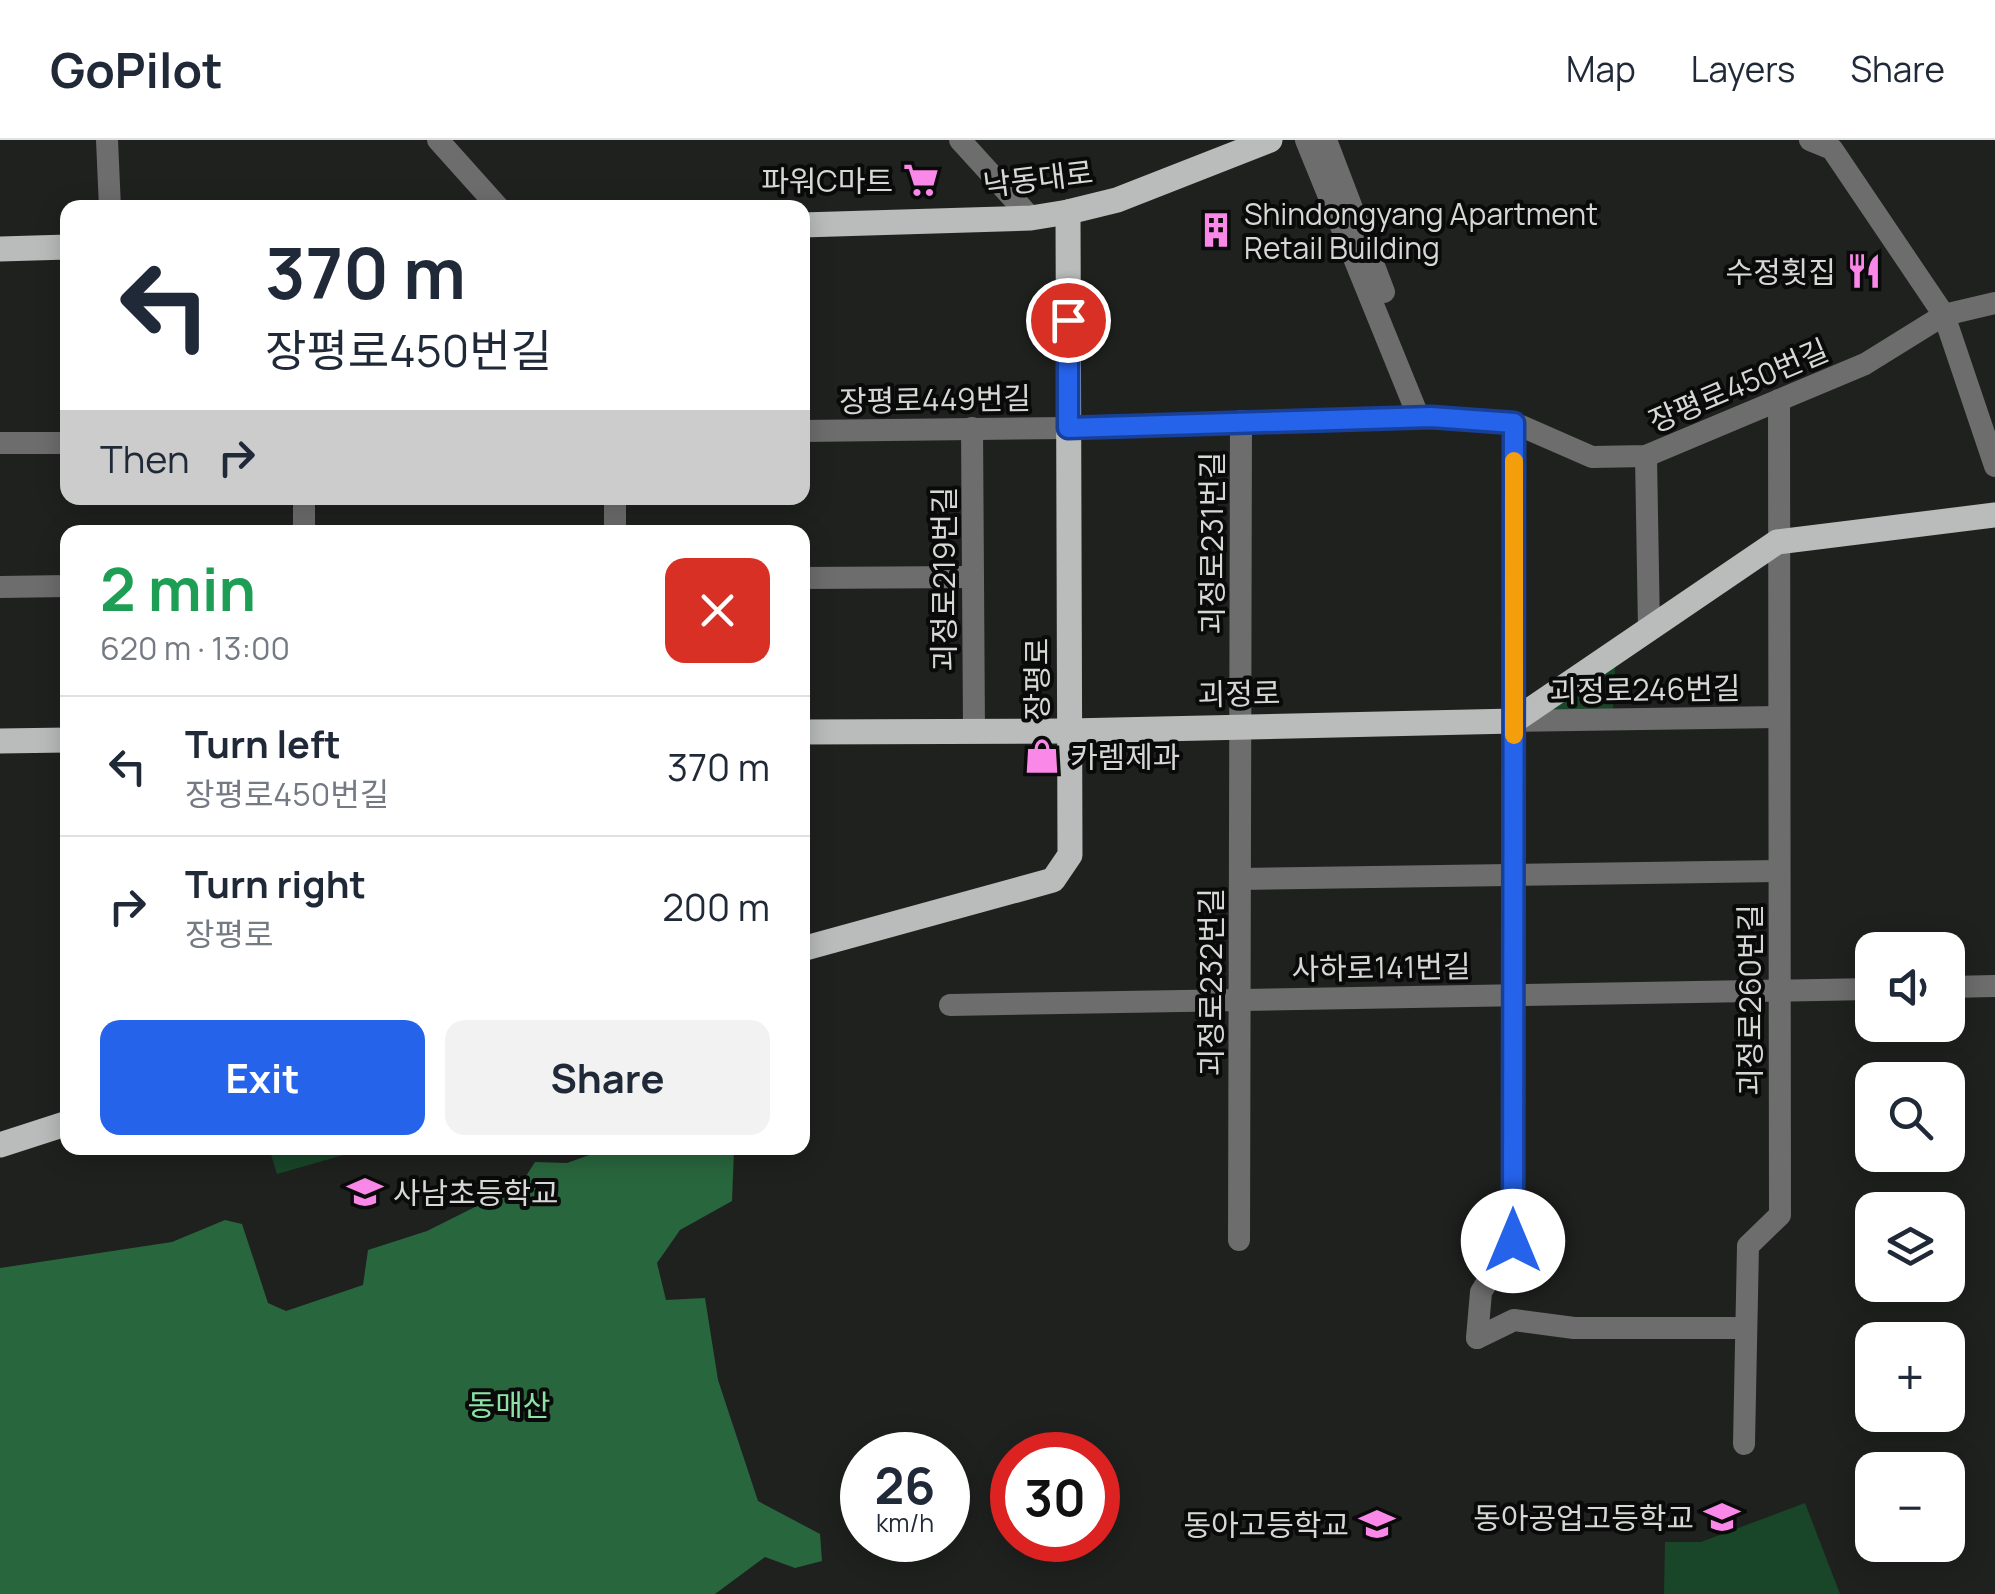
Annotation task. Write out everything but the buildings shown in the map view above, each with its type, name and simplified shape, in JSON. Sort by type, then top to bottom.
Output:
[{"type":"main road","name":"낙동대로","points":[[810,225],[1030,218],[1068,212],[1117,200],[1270,140]]},
{"type":"main road","name":"장평로","points":[[810,947],[1052,880],[1070,856],[1068,212]]},
{"type":"main road","points":[[0,249],[60,247]]},
{"type":"main road","points":[[1514,721],[1777,542],[1995,515]]},
{"type":"main road","name":"괴정로","points":[[810,732],[1514,721]]},
{"type":"main road","points":[[0,741],[60,740]]},
{"type":"main road","points":[[0,1146],[60,1126]]},
{"type":"street","points":[[106,140],[110,200]]},
{"type":"street","points":[[438,140],[492,200]]},
{"type":"street","points":[[960,140],[1030,218]]},
{"type":"street","points":[[1306,140],[1425,417]]},
{"type":"street","points":[[1326,140],[1425,417]]},
{"type":"street","points":[[1829,143],[1944,315],[1995,466]]},
{"type":"street","name":"장평로450번길","points":[[1068,428],[1425,417],[1514,423],[1592,457],[1646,456],[1865,364],[1944,315],[1995,303]]},
{"type":"street","points":[[1777,542],[1779,400]]},
{"type":"street","name":"괴정로231번길","points":[[1240,725],[1241,421]]},
{"type":"street","points":[[1514,423],[1513,1241],[1481,1292],[1477,1338],[1514,1320],[1574,1328],[1746,1328]]},
{"type":"street","name":"괴정로219번길","points":[[972,428],[974,729]]},
{"type":"street","name":"장평로449번길","points":[[810,430],[1068,428]]},
{"type":"street","points":[[0,444],[60,443]]},
{"type":"street","points":[[1646,456],[1649,629]]},
{"type":"street","name":"괴정로260번길","points":[[1744,1444],[1748,1246],[1780,1215],[1777,542]]},
{"type":"street","points":[[810,578],[973,576]]},
{"type":"street","points":[[0,587],[60,586]]},
{"type":"street","name":"괴정로246번길","points":[[1514,721],[1778,716]]},
{"type":"street","name":"괴정로232번길","points":[[1239,1240],[1240,725]]},
{"type":"street","points":[[1240,879],[1778,871]]},
{"type":"street","points":[[1965,987],[1995,986]]},
{"type":"street","name":"사하로141번길","points":[[950,1006],[1855,989]]},
{"type":"green space","points":[[1616,649],[1613,709],[1524,709]]},
{"type":"green space","points":[[271,1155],[344,1155],[277,1174]]},
{"type":"green space","name":"동매산","points":[[589,1155],[734,1155],[732,1201],[680,1230],[657,1263],[666,1300],[705,1298],[718,1380],[758,1501],[820,1534],[822,1561],[795,1568],[765,1557],[715,1594],[0,1594],[0,1268],[172,1242],[225,1220],[242,1224],[268,1303],[286,1311],[363,1285],[368,1250],[427,1231],[521,1184],[535,1162],[567,1163]]},
{"type":"green space","points":[[1805,1503],[1840,1594],[1664,1594],[1665,1542],[1701,1542]]},
{"type":"slow traffic","points":[[1514,461],[1514,735]]},
{"type":"place","name":"파워C마트","points":[[921,180]]},
{"type":"place","name":"Shindongyang Apartment Retail Building","points":[[1216,230]]},
{"type":"place","name":"수정횟집","points":[[1864,271]]},
{"type":"place","name":"카렘제과","points":[[1042,756]]},
{"type":"place","name":"사남초등학교","points":[[365,1192]]},
{"type":"place","name":"동아공업고등학교","points":[[1722,1517]]},
{"type":"place","name":"동아고등학교","points":[[1377,1524]]},
{"type":"route","points":[[1068,320],[1068,428],[1431,417],[1514,423],[1513,1241]]}]
